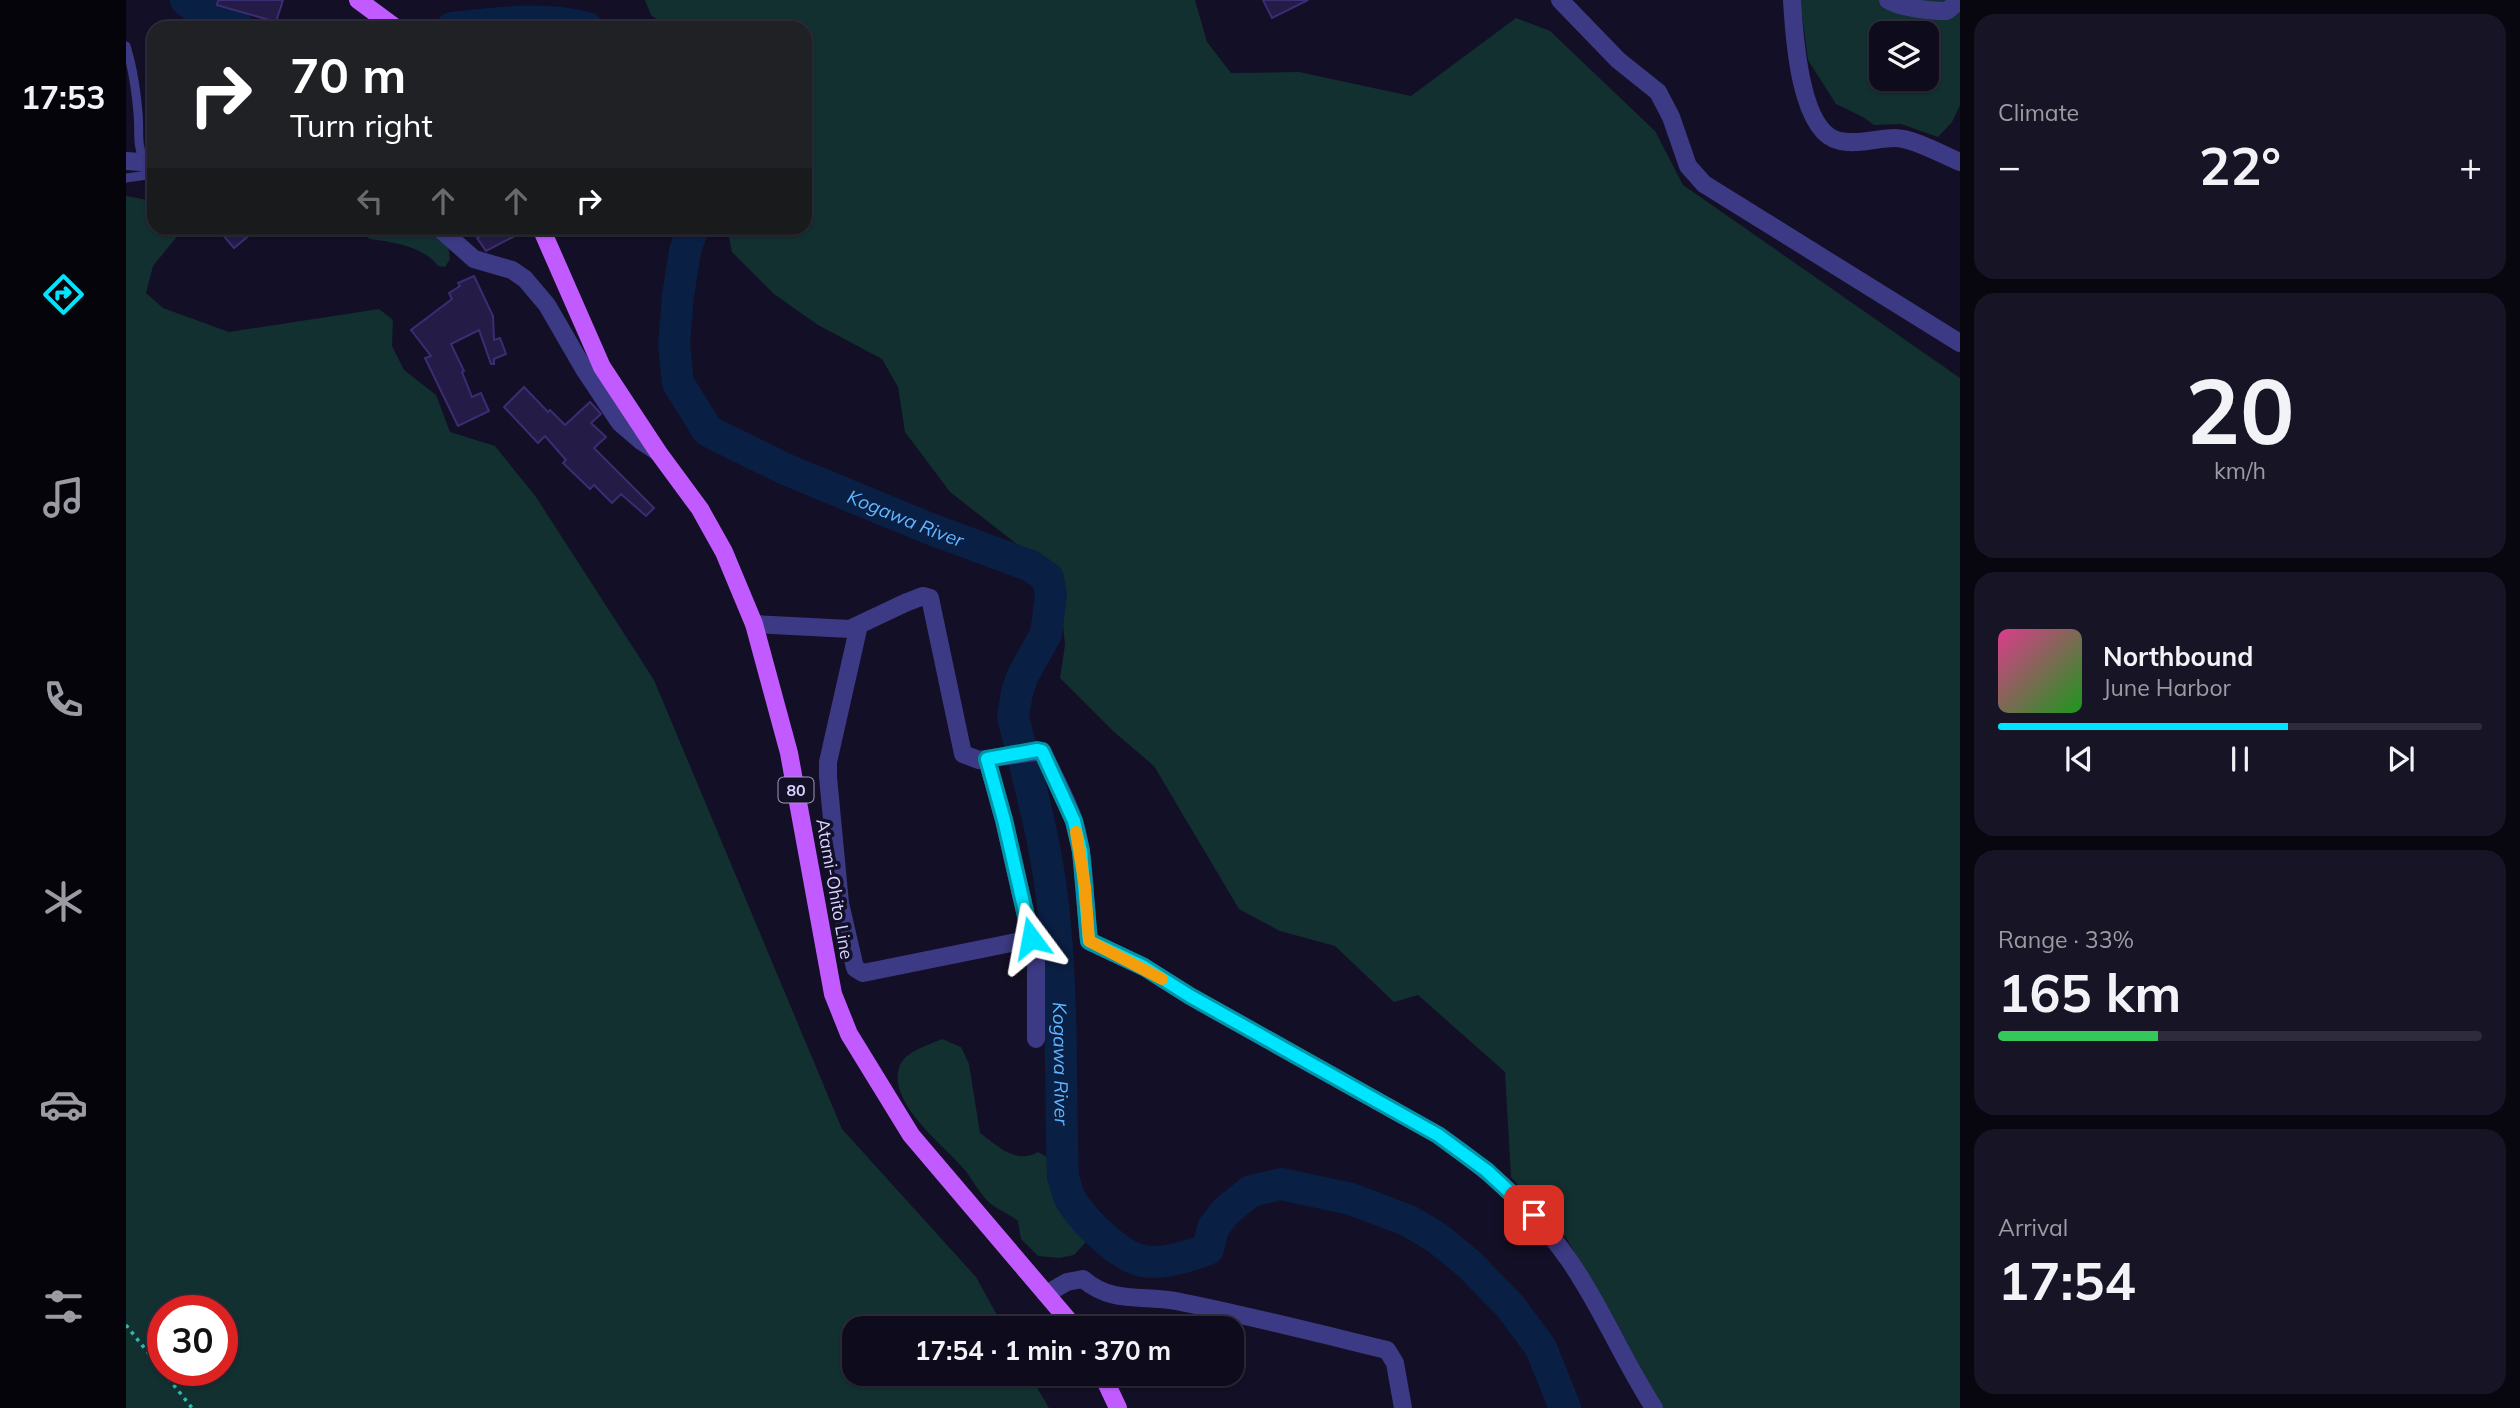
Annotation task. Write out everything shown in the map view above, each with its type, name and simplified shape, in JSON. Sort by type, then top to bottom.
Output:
[{"type":"main road","points":[[364,5],[386,21]]},
{"type":"main road","name":"Atami-Ohito Line","points":[[544,235],[602,368],[706,520],[724,552],[754,624],[789,753],[833,993],[849,1034],[911,1135],[1065,1316]]},
{"type":"main road","points":[[1108,1386],[1118,1408]]},
{"type":"street","points":[[1560,0],[1618,60],[1658,92],[1671,117],[1688,166],[1704,184],[1960,343]]},
{"type":"street","points":[[1792,0],[1796,56],[1809,105],[1823,131],[1840,141],[1898,138],[1960,163]]},
{"type":"street","points":[[1888,0],[1895,5],[1956,11]]},
{"type":"street","points":[[447,235],[474,259],[512,270],[524,279],[547,305],[584,369],[620,423],[641,442],[658,452]]},
{"type":"street","points":[[754,624],[839,629],[859,625],[923,596],[930,598],[963,754],[979,760],[1042,751],[1074,821],[1081,851],[1089,941],[1144,967],[1190,996],[1438,1135],[1470,1157],[1534,1215],[1569,1260],[1654,1408]]},
{"type":"street","points":[[859,625],[828,762],[840,903],[855,968],[863,973],[1031,938]]},
{"type":"street","points":[[993,758],[1004,820],[1036,950],[1036,1039]]},
{"type":"street","points":[[1046,1294],[1067,1282],[1083,1279],[1096,1290],[1117,1296],[1177,1302],[1387,1350],[1395,1363],[1403,1408]]},
{"type":"lane","points":[[126,46],[138,110],[137,144],[145,165],[126,178]]},
{"type":"path","points":[[126,1325],[192,1408]]},
{"type":"green space","points":[[645,0],[1195,0],[1207,42],[1231,73],[1299,72],[1411,96],[1516,18],[1550,31],[1655,131],[1683,185],[1960,378],[1960,1408],[1662,1408],[1615,1320],[1566,1238],[1511,1177],[1505,1072],[1418,995],[1394,1002],[1335,946],[1280,931],[1239,909],[1154,766],[1114,732],[1060,678],[1065,645],[1054,573],[950,492],[905,432],[898,387],[882,359],[818,325],[774,294],[732,252],[728,235],[812,235],[812,21],[659,21],[651,15]]},
{"type":"green space","points":[[1800,0],[1960,0],[1960,105],[1952,122],[1938,137],[1901,124],[1874,125],[1836,104],[1808,60]]},
{"type":"green space","points":[[126,196],[147,200],[147,235],[178,235],[153,266],[146,293],[163,308],[229,332],[379,309],[393,320],[392,346],[404,370],[436,395],[450,432],[495,446],[536,497],[654,680],[842,1129],[976,1277],[997,1316],[842,1316],[842,1386],[1036,1386],[1049,1408],[126,1408]]},
{"type":"green space","points":[[367,235],[436,235],[448,245],[450,259],[445,267],[438,266],[416,249],[369,239]]},
{"type":"green space","points":[[942,1039],[961,1047],[969,1064],[980,1133],[1015,1155],[1038,1152],[1052,1160],[1062,1196],[1081,1226],[1086,1242],[1074,1255],[1059,1258],[1038,1256],[1021,1239],[1018,1221],[987,1200],[964,1169],[910,1110],[898,1082],[899,1068],[911,1053]]},
{"type":"building","points":[[218,0],[283,0],[276,21],[217,5]]},
{"type":"building","points":[[1263,0],[1308,0],[1272,18]]},
{"type":"building","points":[[223,235],[250,235],[234,248]]},
{"type":"building","points":[[482,235],[517,235],[486,251],[477,238]]},
{"type":"building","points":[[474,276],[493,316],[494,340],[500,338],[506,354],[494,359],[494,364],[491,364],[479,330],[451,344],[464,371],[462,372],[472,397],[481,393],[489,411],[458,426],[425,358],[431,356],[411,330],[452,299],[449,293],[460,286],[458,283]]},
{"type":"building","points":[[524,387],[565,425],[590,402],[601,414],[591,423],[606,437],[594,448],[654,508],[646,516],[621,494],[612,503],[594,485],[590,489],[563,463],[566,460],[545,436],[538,443],[504,407]]},
{"type":"waterway","name":"Kogawa River","points":[[186,0],[220,21]]},
{"type":"waterway","name":"Kogawa River","points":[[691,235],[685,251],[678,296],[674,344],[678,383],[708,431],[785,469],[928,528],[1031,566],[1048,578],[1051,595],[1046,634],[1023,675],[1013,717],[1037,815],[1051,890],[1059,980],[1063,1177],[1069,1196],[1078,1210],[1114,1246],[1134,1258],[1151,1262],[1176,1259],[1208,1249],[1213,1228],[1226,1211],[1251,1191],[1281,1184],[1351,1199],[1409,1221],[1437,1238],[1469,1264],[1510,1306],[1541,1348],[1565,1408]]},
{"type":"slow traffic","points":[[1076,832],[1081,851],[1089,941],[1144,967],[1162,979]]},
{"type":"route","points":[[1031,938],[987,759],[1037,750],[1042,751],[1074,821],[1081,851],[1089,941],[1144,967],[1190,996],[1438,1135],[1487,1171],[1534,1215]]}]
